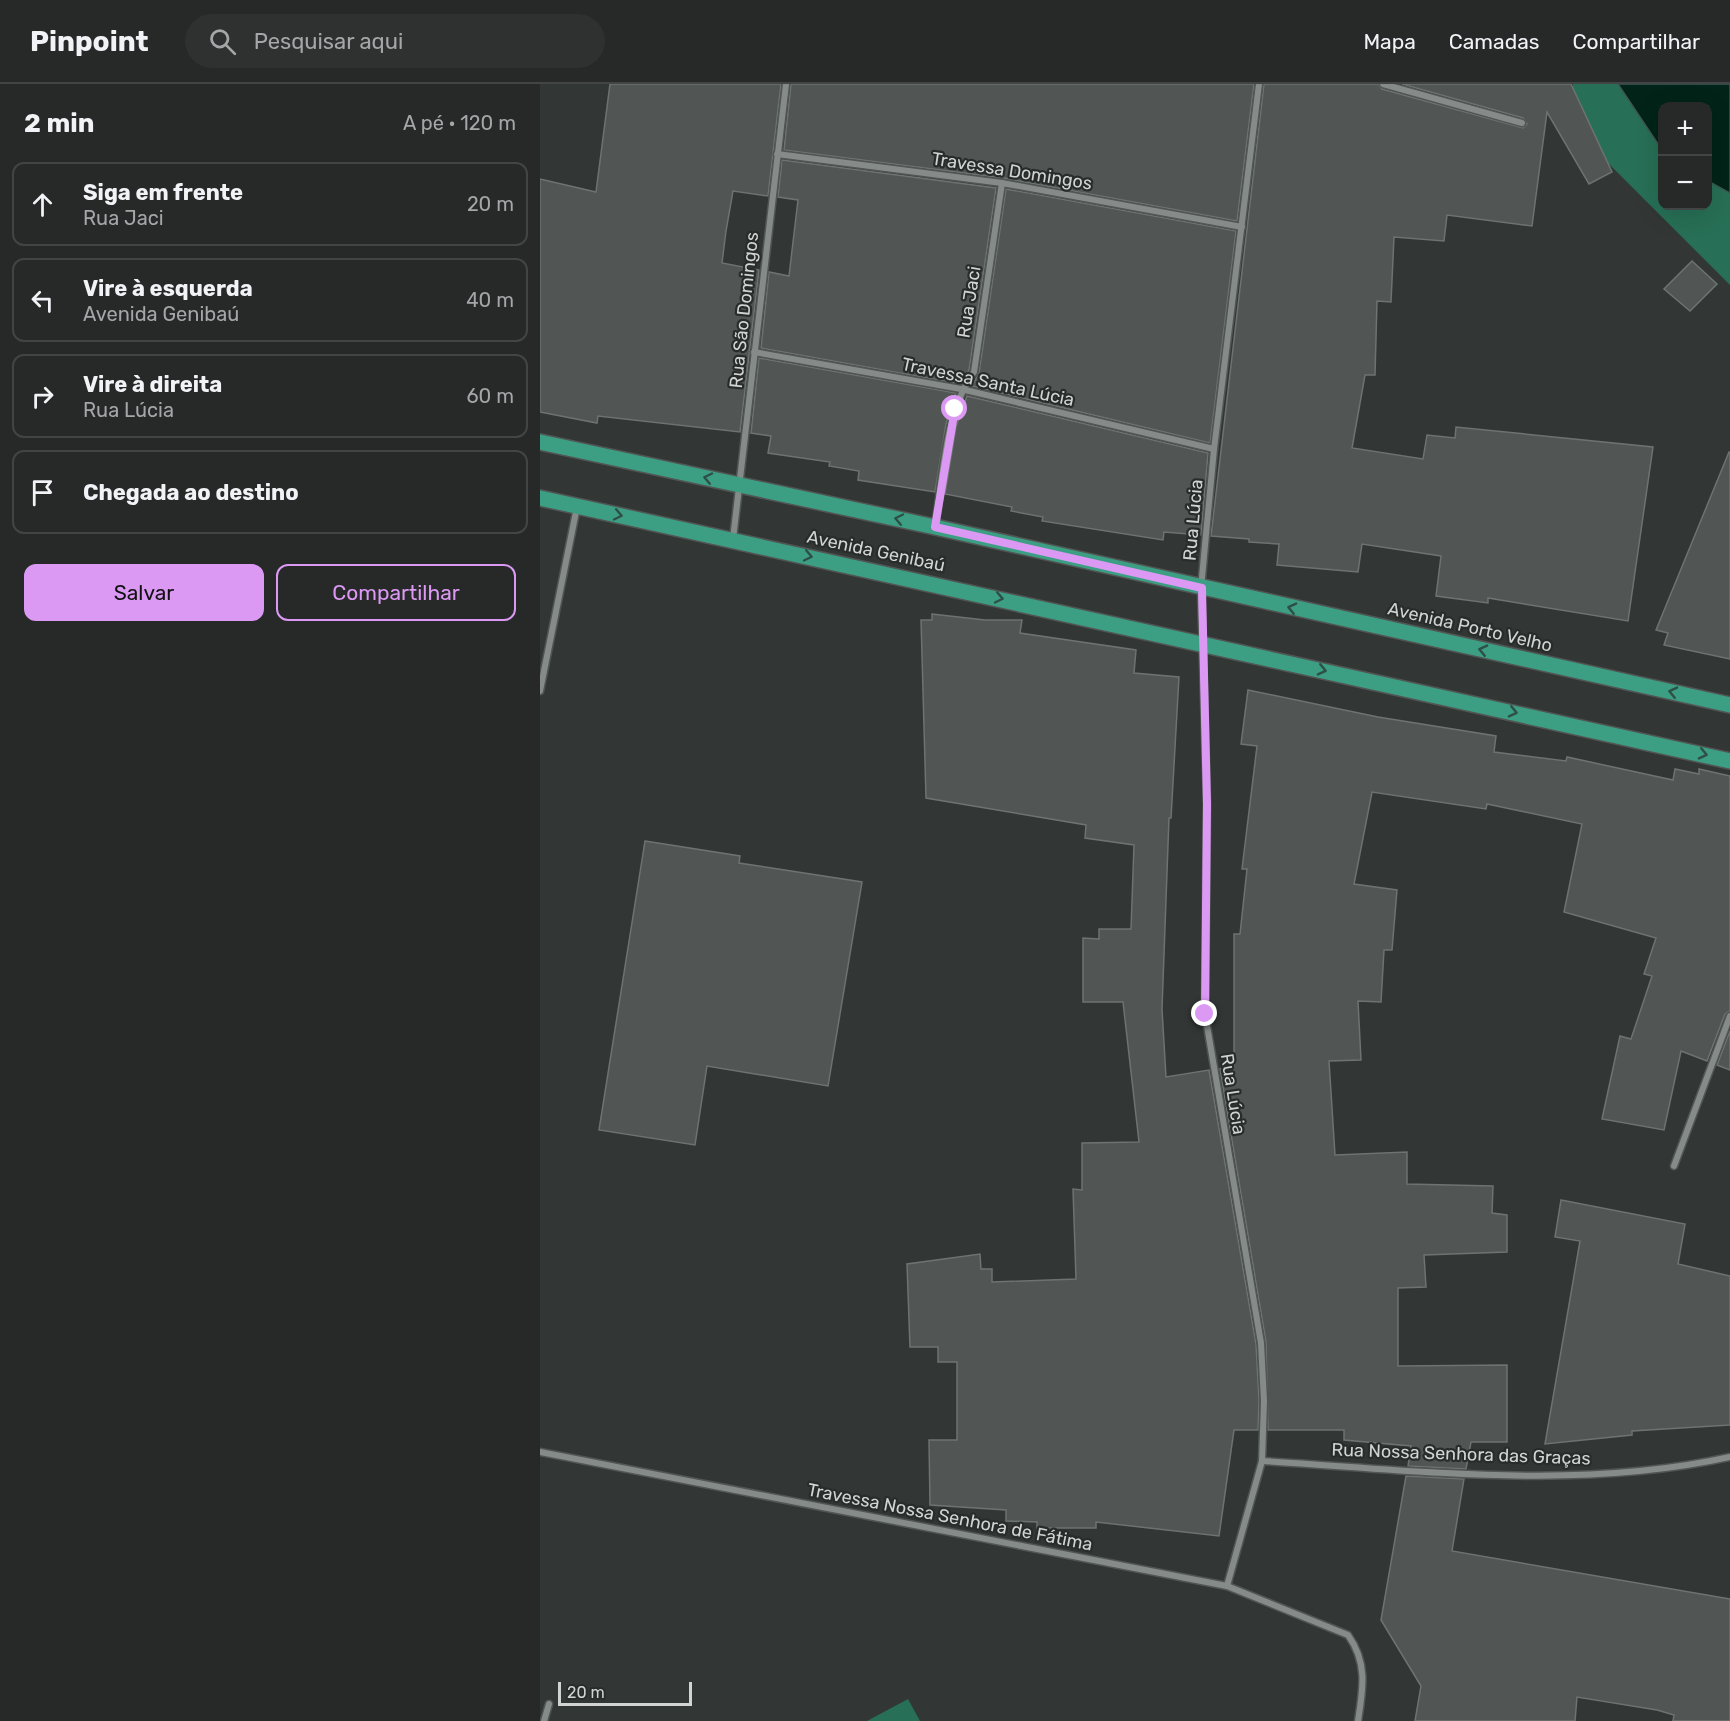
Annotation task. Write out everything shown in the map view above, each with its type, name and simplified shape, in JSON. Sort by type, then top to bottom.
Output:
[{"type":"main road","name":"Avenida Genibaú","points":[[540,442],[935,527],[1202,588]]},
{"type":"main road","name":"Avenida Genibaú","points":[[540,498],[1204,643]]},
{"type":"main road","name":"Avenida Porto Velho","points":[[1202,588],[1730,705]]},
{"type":"main road","points":[[1204,643],[1730,760]]},
{"type":"street","name":"Rua São Domingos","points":[[733,539],[786,84]]},
{"type":"street","name":"Rua Lúcia","points":[[1227,1586],[1262,1461],[1264,1401],[1261,1343],[1205,1014],[1207,804],[1202,588],[1214,449],[1259,84]]},
{"type":"street","points":[[1383,84],[1522,123]]},
{"type":"street","name":"Travessa Domingos","points":[[777,154],[1002,183],[1242,227]]},
{"type":"street","name":"Rua Jaci","points":[[935,527],[955,409],[962,389],[974,372],[1002,183]]},
{"type":"street","name":"Travessa Santa Lúcia","points":[[754,352],[962,389],[1214,449]]},
{"type":"street","points":[[540,691],[578,506]]},
{"type":"street","points":[[1674,1166],[1730,1016]]},
{"type":"street","name":"Travessa Nossa Senhora de Fátima","points":[[540,1452],[1227,1586],[1348,1635],[1357,1647],[1363,1664],[1364,1683],[1358,1721]]},
{"type":"street","name":"Rua Nossa Senhora das Graças","points":[[1262,1461],[1486,1474],[1592,1475],[1700,1464],[1730,1457]]},
{"type":"street","points":[[544,1721],[549,1704]]},
{"type":"green space","points":[[1573,84],[1618,84],[1658,144],[1658,210],[1712,210],[1712,183],[1730,193],[1730,285],[1571,126]]},
{"type":"green space","points":[[908,1699],[920,1721],[867,1721]]},
{"type":"shaded area","points":[[1618,84],[1730,84],[1730,193],[1712,183],[1712,102],[1658,102],[1658,144]]},
{"type":"building","points":[[610,84],[781,84],[768,196],[733,191],[722,263],[759,270],[740,432],[598,416],[597,423],[540,412],[540,179],[596,192]]},
{"type":"building","points":[[791,84],[1254,84],[1237,221],[1003,178],[784,150]]},
{"type":"building","points":[[1264,84],[1378,84],[1382,89],[1523,128],[1527,124],[1523,118],[1402,84],[1571,84],[1612,172],[1589,184],[1547,112],[1532,226],[1447,215],[1444,241],[1394,237],[1391,302],[1377,301],[1375,375],[1365,375],[1352,448],[1423,459],[1427,435],[1455,438],[1456,427],[1653,447],[1628,621],[1488,598],[1488,603],[1436,596],[1441,556],[1362,544],[1358,572],[1277,565],[1279,544],[1211,536]]},
{"type":"building","points":[[782,160],[996,188],[969,370],[961,384],[761,348],[769,272],[789,276],[798,200],[778,197]]},
{"type":"building","points":[[1006,189],[1236,231],[1210,443],[972,386],[979,373]]},
{"type":"building","points":[[1692,261],[1717,284],[1690,311],[1664,289]]},
{"type":"building","points":[[759,358],[956,393],[946,424],[935,492],[858,480],[859,471],[829,466],[830,462],[768,453],[771,436],[751,433]]},
{"type":"building","points":[[967,396],[1208,453],[1201,535],[1164,532],[1163,540],[1042,521],[1043,517],[1011,511],[1012,507],[945,494],[956,427]]},
{"type":"building","points":[[1729,452],[1730,659],[1664,645],[1668,633],[1656,630]]},
{"type":"building","points":[[932,614],[985,620],[1022,620],[1020,633],[1136,650],[1134,673],[1179,677],[1171,818],[1169,818],[1162,1009],[1166,1077],[1209,1070],[1256,1344],[1259,1401],[1258,1430],[1234,1430],[1219,1536],[1096,1522],[1096,1528],[1037,1528],[1037,1522],[1006,1521],[1006,1510],[930,1505],[929,1440],[957,1440],[957,1362],[938,1362],[938,1347],[910,1347],[907,1264],[980,1254],[981,1269],[992,1269],[992,1282],[1076,1279],[1073,1189],[1082,1190],[1082,1143],[1139,1142],[1123,1002],[1083,1002],[1083,938],[1099,939],[1099,929],[1131,929],[1134,845],[1085,838],[1086,825],[926,798],[921,620],[932,620]]},
{"type":"building","points":[[1248,690],[1378,717],[1496,736],[1494,752],[1566,761],[1567,757],[1673,780],[1675,769],[1699,774],[1699,769],[1730,776],[1730,1011],[1725,1014],[1707,1061],[1681,1051],[1664,1130],[1602,1119],[1620,1036],[1631,1039],[1652,976],[1644,974],[1656,938],[1564,912],[1582,824],[1487,804],[1486,809],[1372,792],[1354,884],[1397,890],[1392,950],[1384,950],[1381,1002],[1358,1001],[1361,1060],[1329,1061],[1335,1155],[1407,1152],[1407,1184],[1493,1186],[1492,1213],[1507,1215],[1507,1252],[1424,1255],[1426,1287],[1398,1288],[1398,1366],[1507,1365],[1507,1442],[1471,1442],[1466,1469],[1408,1466],[1411,1446],[1344,1440],[1344,1430],[1268,1430],[1266,1342],[1220,1069],[1234,1067],[1234,934],[1240,934],[1247,869],[1242,869],[1257,746],[1241,744]]},
{"type":"building","points":[[645,841],[740,856],[739,863],[862,882],[828,1086],[707,1066],[695,1145],[599,1130]]},
{"type":"building","points":[[1730,1031],[1730,1070],[1717,1065]]},
{"type":"building","points":[[1561,1200],[1685,1224],[1678,1264],[1730,1276],[1730,1425],[1632,1431],[1632,1435],[1545,1444],[1580,1241],[1555,1237]]},
{"type":"building","points":[[1406,1476],[1464,1479],[1452,1551],[1730,1599],[1730,1721],[1673,1721],[1674,1715],[1657,1710],[1577,1697],[1575,1721],[1415,1721],[1421,1686],[1381,1620]]},
{"type":"route","points":[[955,409],[935,527],[1202,588],[1207,804],[1205,1014]]}]
